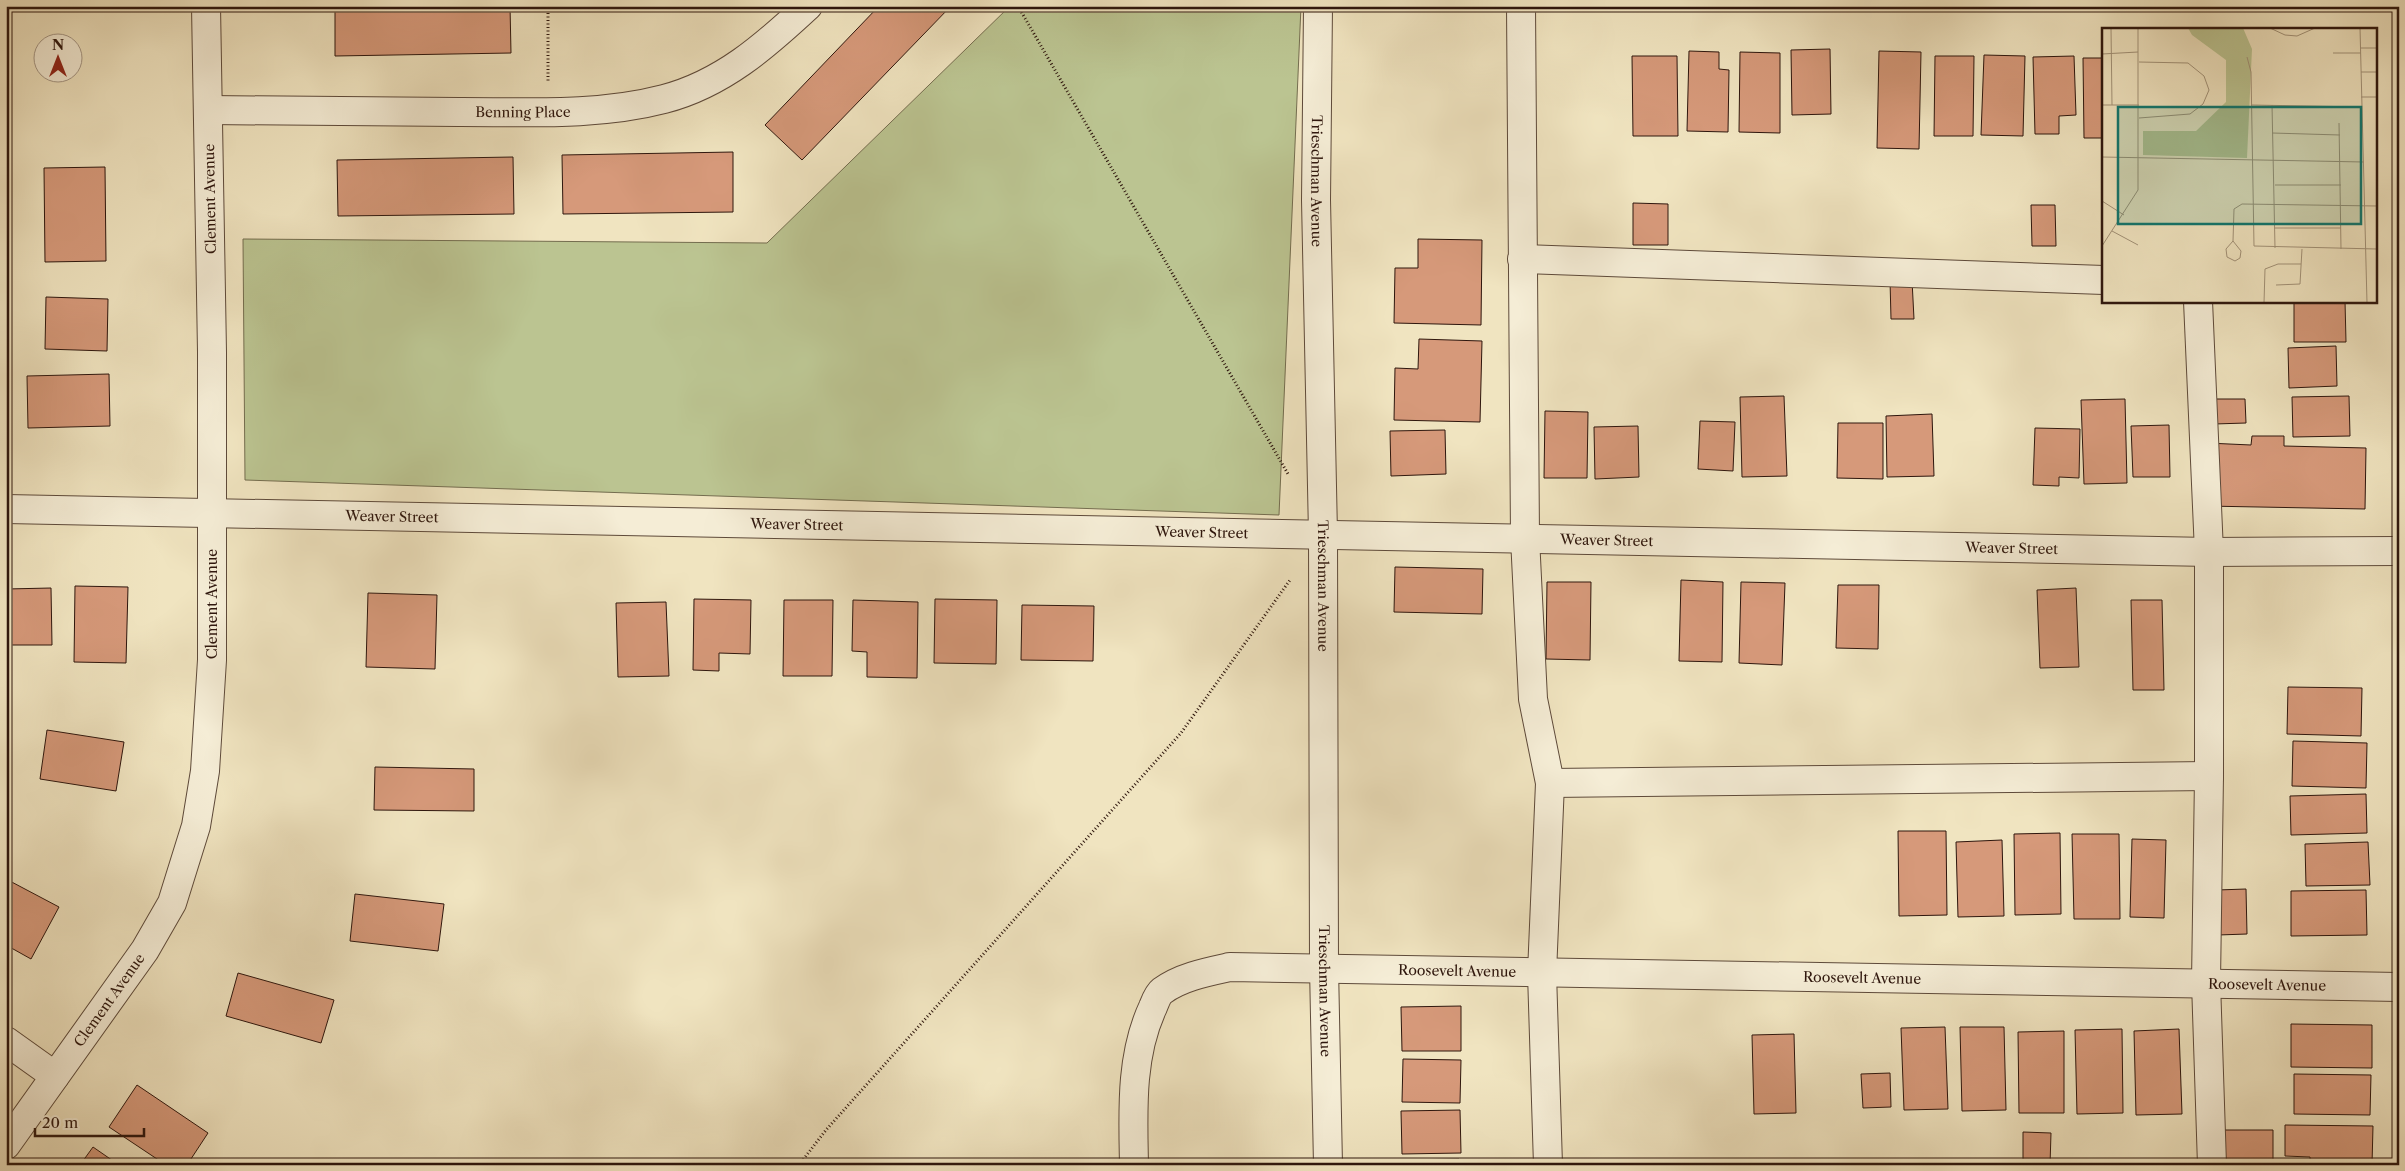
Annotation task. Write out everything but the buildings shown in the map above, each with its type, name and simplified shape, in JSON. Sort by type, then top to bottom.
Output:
[{"type":"street","name":"Clement Avenue","points":[[6,1145],[145,950],[172,903],[188,857],[196,826],[205,771],[210,712],[212,352],[206,6]]},
{"type":"street","name":"Benning Place","points":[[208,110],[548,112],[621,107],[665,99],[716,79],[765,46],[808,6]]},
{"type":"street","name":"Trieschman Avenue","points":[[1318,6],[1316,200],[1323,534],[1324,967],[1328,1165]]},
{"type":"street","points":[[1521,6],[1526,538],[1533,699],[1550,784],[1542,973],[1548,1165]]},
{"type":"street","points":[[1522,259],[2102,280]]},
{"type":"street","points":[[2198,302],[2209,552],[2209,776],[2206,982],[2212,1165]]},
{"type":"street","name":"Weaver Street","points":[[6,509],[2209,552],[2399,551]]},
{"type":"street","points":[[1550,784],[2209,776]]},
{"type":"street","name":"Roosevelt Avenue","points":[[1134,1165],[1133,1116],[1137,1059],[1147,1020],[1160,992],[1188,977],[1230,966],[1542,973],[2206,982],[2399,987]]},
{"type":"street","points":[[6,1041],[55,1076]]},
{"type":"path","points":[[548,6],[548,112]]},
{"type":"path","points":[[1018,6],[1293,482]]},
{"type":"path","points":[[1272,6],[1288,6]]},
{"type":"path","points":[[799,1165],[833,1123],[1181,732],[1323,534]]},
{"type":"green space","points":[[1010,6],[1301,6],[1279,515],[245,480],[243,239],[767,243]]}]
